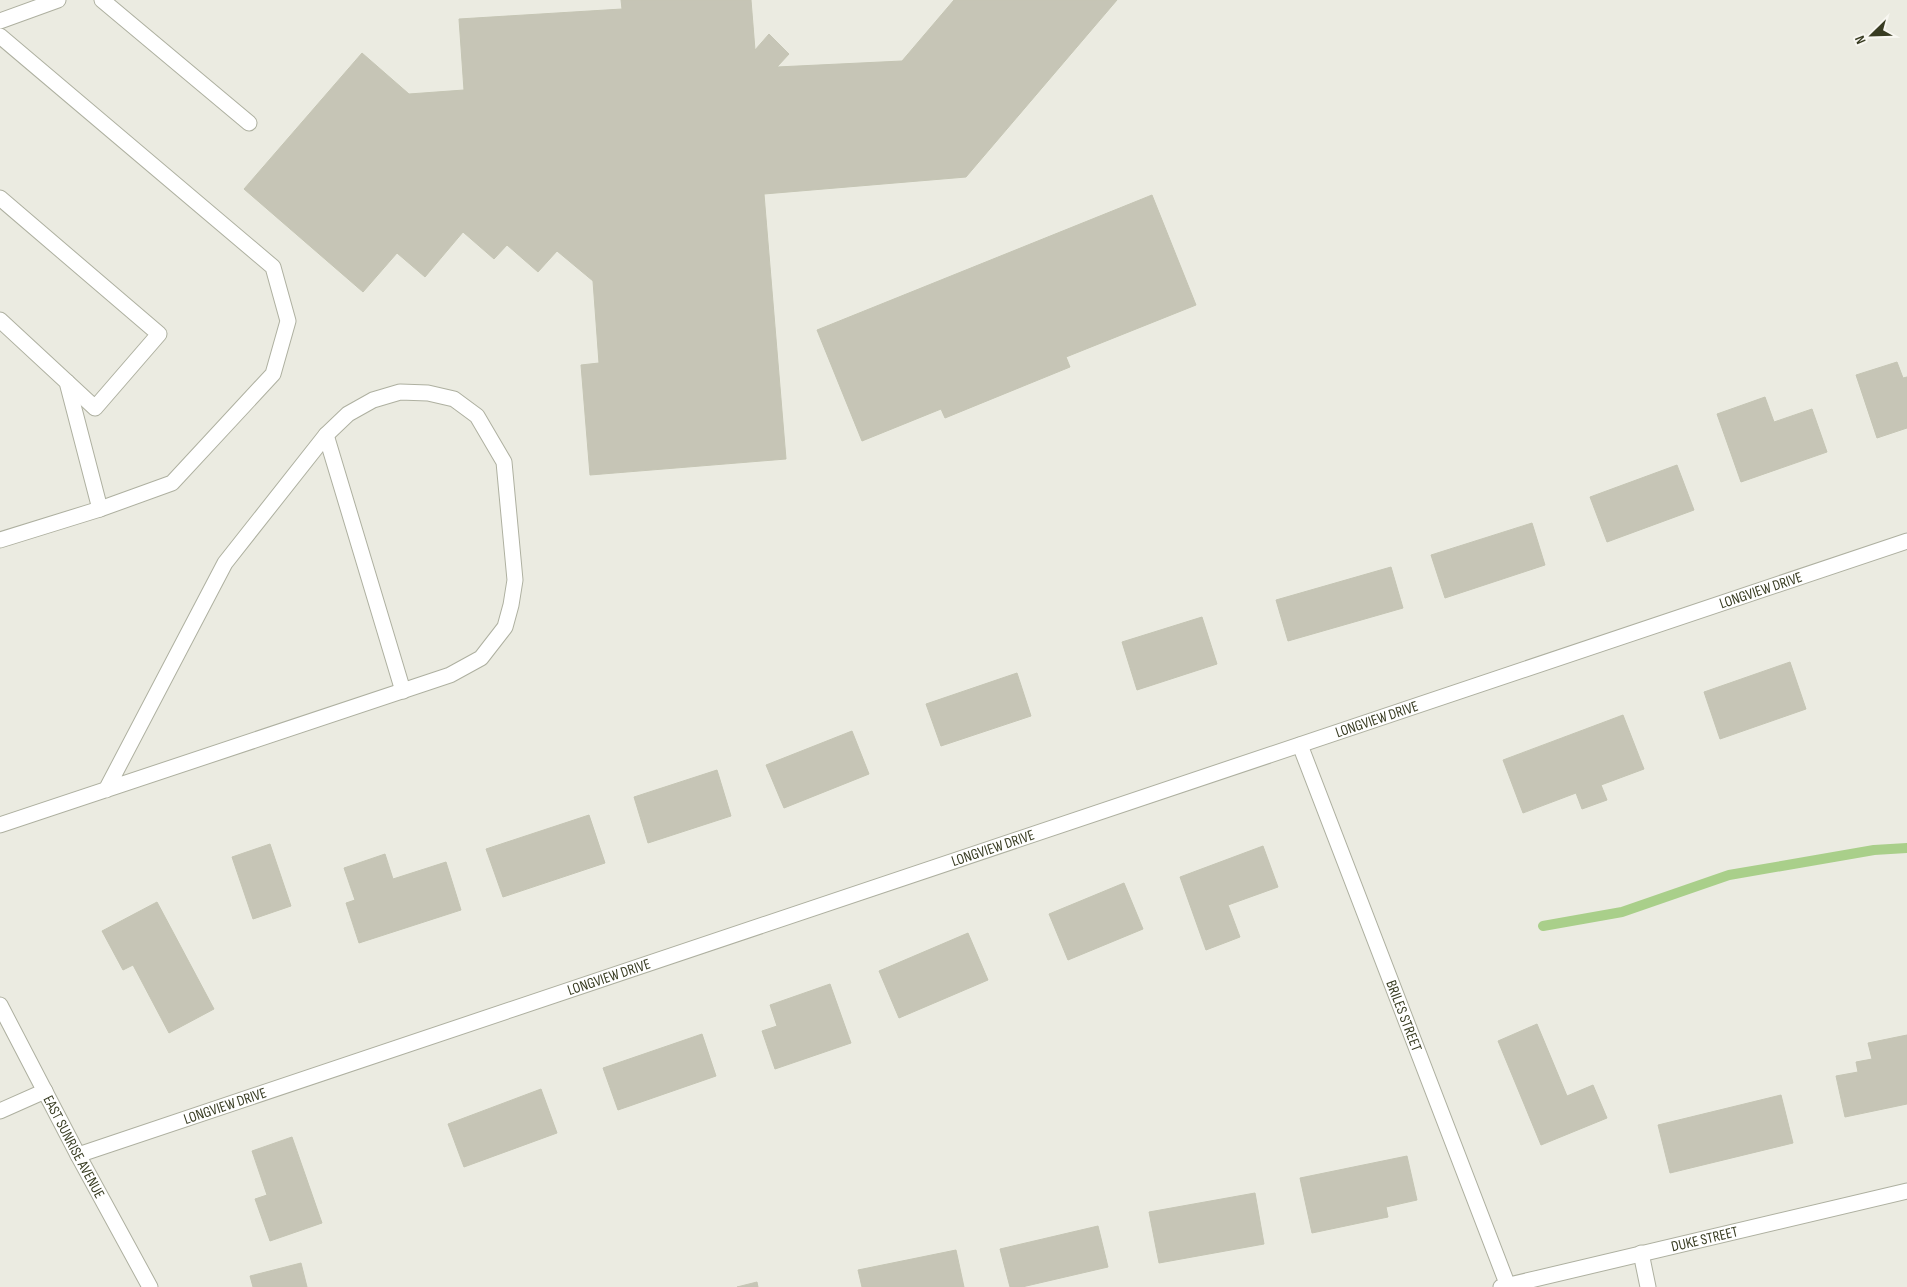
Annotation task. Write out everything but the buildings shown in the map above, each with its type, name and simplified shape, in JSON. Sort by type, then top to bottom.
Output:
[{"type":"street","points":[[0,21],[58,0]]},
{"type":"street","points":[[102,0],[249,123]]},
{"type":"street","points":[[0,36],[273,267],[288,320],[273,374],[172,483],[100,510],[0,540]]},
{"type":"street","points":[[0,198],[159,334],[95,408],[0,320]]},
{"type":"street","points":[[67,382],[100,510]]},
{"type":"street","points":[[0,825],[106,790],[403,691],[450,675],[481,658],[505,627],[515,580],[504,462],[477,416],[454,399],[428,393],[400,392],[373,400],[348,414],[326,435],[225,563],[106,790]]},
{"type":"street","points":[[326,435],[403,691]]},
{"type":"street","name":"LONGVIEW DRIVE","points":[[78,1155],[1907,541]]},
{"type":"street","name":"BRILES STREET","points":[[1300,745],[1504,1286]]},
{"type":"street","name":"EAST SUNRISE AVENUE","points":[[0,1005],[78,1155],[150,1287]]},
{"type":"street","points":[[0,1111],[45,1091]]},
{"type":"street","name":"DUKE STREET","points":[[1504,1286],[1907,1191]]},
{"type":"street","points":[[1641,1253],[1648,1287]]},
{"type":"waterway","points":[[1543,926],[1622,912],[1729,875],[1874,850],[1907,848]]}]
